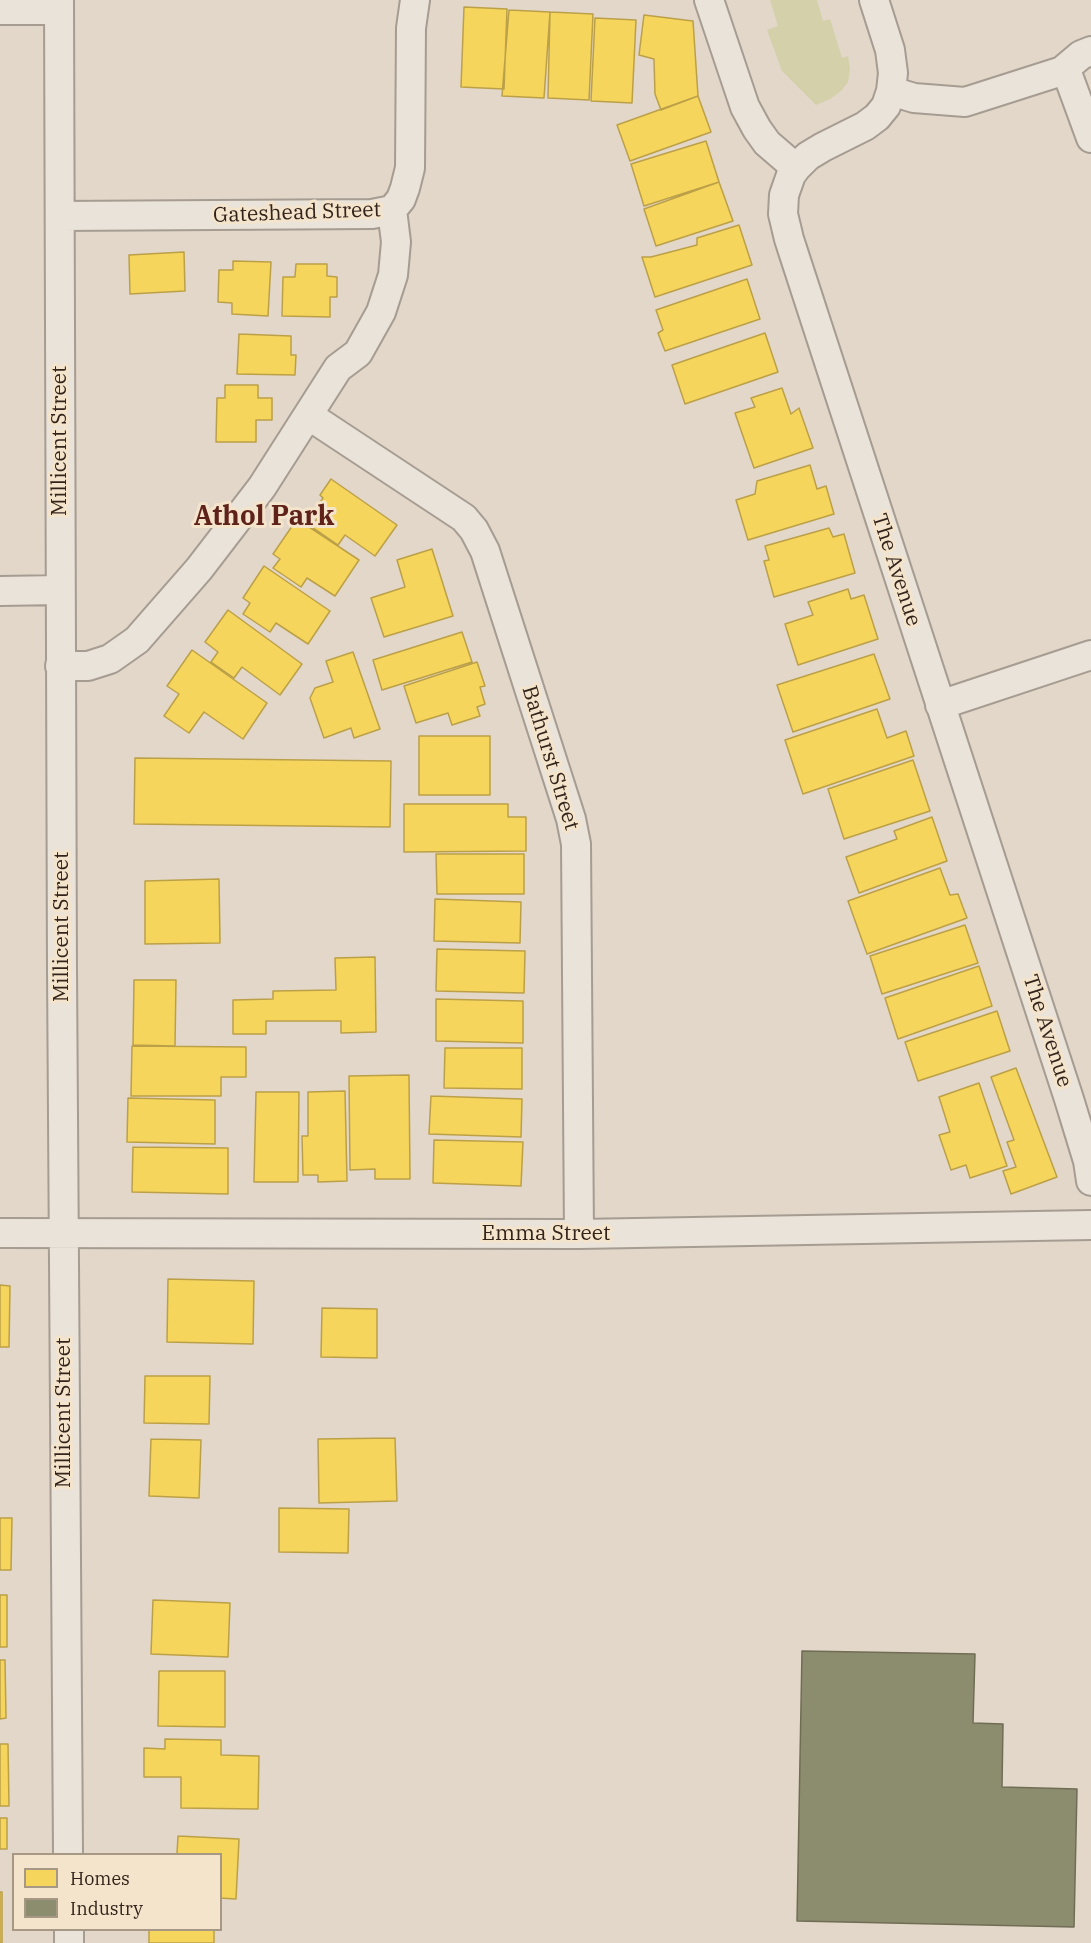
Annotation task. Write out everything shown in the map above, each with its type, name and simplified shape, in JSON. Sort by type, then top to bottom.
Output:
[{"type":"street","name":"Gateshead Street","points":[[60,216],[372,214],[392,210],[405,188],[410,168],[411,27],[415,0]]},
{"type":"street","points":[[709,0],[749,114],[767,143],[796,168]]},
{"type":"street","name":"The Avenue","points":[[874,0],[890,51],[893,73],[886,106],[865,126],[816,151],[796,168],[784,195],[783,214],[789,239],[940,705],[1070,1099],[1088,1161],[1091,1181]]},
{"type":"street","points":[[0,10],[59,5]]},
{"type":"street","name":"Millicent Street","points":[[59,5],[60,666],[68,1853]]},
{"type":"street","points":[[891,91],[914,98],[965,102],[1062,71],[1082,54],[1091,51]]},
{"type":"street","points":[[1062,71],[1069,78],[1091,138]]},
{"type":"street","points":[[60,666],[88,666],[110,659],[137,640],[200,569],[262,488],[338,368],[358,353],[381,312],[393,275],[396,242],[392,210]]},
{"type":"street","name":"Bathurst Street","points":[[308,415],[464,518],[474,530],[485,551],[571,819],[576,844],[579,1234]]},
{"type":"street","points":[[0,591],[60,590]]},
{"type":"street","points":[[940,705],[1091,655]]},
{"type":"street","name":"Emma Street","points":[[0,1233],[579,1234],[1091,1225]]},
{"type":"shaded area","points":[[770,0],[817,0],[823,21],[830,19],[842,58],[848,56],[850,69],[848,82],[830,99],[816,105],[782,71],[767,30],[778,26]]},
{"type":"building: Homes","points":[[464,7],[507,9],[504,89],[461,87]]},
{"type":"building: Homes","points":[[509,10],[550,12],[544,98],[502,96]]},
{"type":"building: Homes","points":[[550,12],[593,14],[589,100],[548,98]]},
{"type":"building: Homes","points":[[644,15],[693,21],[698,96],[661,110],[655,94],[654,59],[639,55]]},
{"type":"building: Homes","points":[[595,18],[636,20],[632,103],[591,101]]},
{"type":"building: Homes","points":[[698,96],[711,132],[630,161],[617,125]]},
{"type":"building: Homes","points":[[706,141],[719,182],[644,206],[631,164]]},
{"type":"building: Homes","points":[[719,182],[733,221],[656,246],[644,209]]},
{"type":"building: Homes","points":[[739,225],[752,265],[655,297],[642,257],[651,257],[697,245],[697,238]]},
{"type":"building: Homes","points":[[184,252],[185,291],[130,294],[129,255]]},
{"type":"building: Homes","points":[[233,261],[271,262],[268,316],[232,314],[232,303],[218,302],[219,270],[233,270]]},
{"type":"building: Homes","points":[[296,264],[327,264],[327,276],[337,277],[337,297],[330,297],[330,317],[282,316],[283,277],[295,277]]},
{"type":"building: Homes","points":[[747,279],[760,319],[665,351],[658,333],[663,330],[656,310]]},
{"type":"building: Homes","points":[[765,333],[778,372],[685,404],[672,365]]},
{"type":"building: Homes","points":[[239,334],[291,336],[291,355],[296,355],[295,375],[237,374]]},
{"type":"building: Homes","points":[[225,385],[258,385],[258,398],[272,398],[272,420],[256,420],[256,442],[216,442],[217,398],[225,398]]},
{"type":"building: Homes","points":[[782,388],[791,414],[799,408],[813,448],[754,468],[735,413],[755,407],[751,398]]},
{"type":"building: Homes","points":[[810,465],[817,489],[826,486],[834,514],[748,540],[736,500],[755,494],[757,481]]},
{"type":"building: Homes","points":[[331,479],[397,525],[375,556],[345,535],[338,545],[312,527],[318,517],[312,514],[323,498],[320,495]]},
{"type":"building: Homes","points":[[297,519],[359,560],[335,596],[307,578],[301,587],[273,568],[280,559],[273,554]]},
{"type":"building: Homes","points":[[829,528],[833,537],[844,534],[855,573],[774,597],[764,561],[769,560],[765,546]]},
{"type":"building: Homes","points":[[432,549],[453,616],[384,637],[371,598],[405,587],[397,560]]},
{"type":"building: Homes","points":[[264,566],[330,611],[308,644],[276,623],[270,632],[243,614],[250,603],[243,598]]},
{"type":"building: Homes","points":[[848,589],[851,599],[864,595],[878,639],[798,665],[785,624],[813,615],[808,602]]},
{"type":"building: Homes","points":[[228,610],[302,664],[280,695],[242,667],[234,678],[211,662],[218,652],[205,642]]},
{"type":"building: Homes","points":[[462,632],[472,662],[382,690],[373,660]]},
{"type":"building: Homes","points":[[192,650],[267,703],[243,739],[204,712],[189,733],[164,716],[179,694],[167,686]]},
{"type":"building: Homes","points":[[353,652],[380,729],[354,738],[351,728],[324,738],[310,698],[315,688],[333,682],[326,661]]},
{"type":"building: Homes","points":[[874,654],[890,699],[793,732],[777,685]]},
{"type":"building: Homes","points":[[477,662],[485,686],[480,687],[485,704],[477,707],[480,716],[452,725],[448,713],[416,723],[404,686]]},
{"type":"building: Homes","points":[[877,709],[887,738],[906,731],[914,756],[803,794],[785,740]]},
{"type":"building: Homes","points":[[419,736],[490,736],[490,795],[419,795]]},
{"type":"building: Homes","points":[[135,758],[391,761],[390,827],[134,824]]},
{"type":"building: Homes","points":[[913,760],[930,811],[844,839],[828,789]]},
{"type":"building: Homes","points":[[404,804],[508,804],[508,817],[526,817],[526,851],[404,852]]},
{"type":"building: Homes","points":[[932,817],[947,861],[859,893],[846,857],[897,839],[894,831]]},
{"type":"building: Homes","points":[[436,854],[524,854],[524,894],[437,894]]},
{"type":"building: Homes","points":[[940,868],[950,895],[958,894],[967,918],[867,954],[848,901]]},
{"type":"building: Homes","points":[[219,879],[220,943],[145,944],[145,881]]},
{"type":"building: Homes","points":[[435,899],[521,902],[520,943],[434,941]]},
{"type":"building: Homes","points":[[965,925],[978,963],[882,994],[870,956]]},
{"type":"building: Homes","points":[[437,949],[525,951],[524,993],[436,991]]},
{"type":"building: Homes","points":[[375,957],[376,1032],[341,1033],[341,1021],[266,1021],[266,1034],[233,1034],[233,1000],[273,999],[273,991],[336,990],[335,958]]},
{"type":"building: Homes","points":[[979,966],[992,1006],[898,1039],[885,998]]},
{"type":"building: Homes","points":[[134,980],[176,980],[175,1046],[133,1045]]},
{"type":"building: Homes","points":[[436,999],[523,1001],[523,1043],[436,1041]]},
{"type":"building: Homes","points":[[997,1011],[1010,1051],[918,1081],[905,1042]]},
{"type":"building: Homes","points":[[132,1046],[246,1047],[246,1077],[221,1077],[221,1096],[131,1096]]},
{"type":"building: Homes","points":[[445,1048],[522,1048],[522,1089],[444,1088]]},
{"type":"building: Homes","points":[[1016,1068],[1057,1177],[1011,1194],[1003,1171],[1016,1167],[1007,1142],[1014,1140],[991,1077]]},
{"type":"building: Homes","points":[[409,1075],[410,1179],[375,1179],[375,1169],[350,1170],[349,1076]]},
{"type":"building: Homes","points":[[979,1083],[1007,1166],[970,1178],[966,1165],[951,1170],[939,1135],[950,1132],[939,1097]]},
{"type":"building: Homes","points":[[345,1091],[347,1181],[318,1182],[318,1175],[303,1175],[302,1136],[308,1136],[308,1092]]},
{"type":"building: Homes","points":[[256,1092],[299,1092],[298,1182],[254,1182]]},
{"type":"building: Homes","points":[[431,1096],[522,1099],[521,1137],[429,1134]]},
{"type":"building: Homes","points":[[128,1098],[215,1100],[215,1144],[127,1142]]},
{"type":"building: Homes","points":[[434,1140],[523,1142],[521,1186],[433,1183]]},
{"type":"building: Homes","points":[[133,1147],[228,1148],[228,1194],[132,1192]]},
{"type":"building: Homes","points":[[168,1279],[254,1281],[253,1344],[167,1342]]},
{"type":"building: Homes","points":[[0,1285],[10,1286],[9,1347],[0,1347]]},
{"type":"building: Homes","points":[[322,1308],[377,1309],[377,1358],[321,1357]]},
{"type":"building: Homes","points":[[145,1376],[210,1376],[209,1424],[144,1423]]},
{"type":"building: Homes","points":[[395,1438],[397,1501],[319,1503],[318,1439]]},
{"type":"building: Homes","points":[[151,1439],[201,1440],[199,1498],[149,1496]]},
{"type":"building: Homes","points":[[279,1508],[349,1509],[348,1553],[279,1552]]},
{"type":"building: Homes","points":[[0,1518],[12,1518],[11,1570],[0,1570]]},
{"type":"building: Homes","points":[[0,1595],[7,1595],[7,1647],[0,1647]]},
{"type":"building: Homes","points":[[153,1600],[230,1603],[228,1657],[151,1654]]},
{"type":"building: Homes","points":[[0,1660],[5,1660],[6,1718],[0,1719]]},
{"type":"building: Homes","points":[[159,1671],[225,1671],[225,1727],[158,1726]]},
{"type":"building: Homes","points":[[165,1739],[221,1740],[221,1755],[259,1756],[258,1809],[181,1808],[181,1777],[144,1777],[144,1748],[165,1749]]},
{"type":"building: Homes","points":[[0,1744],[8,1744],[9,1806],[0,1806]]},
{"type":"building: Homes","points":[[0,1818],[7,1818],[7,1849],[0,1849]]},
{"type":"building: Homes","points":[[178,1836],[239,1839],[236,1899],[222,1898],[222,1853],[177,1853]]},
{"type":"building: Homes","points":[[0,1892],[2,1892],[2,1943],[0,1943]]},
{"type":"building: Homes","points":[[149,1931],[214,1931],[214,1943],[149,1943]]},
{"type":"building: Industry","points":[[802,1651],[975,1654],[973,1723],[1003,1724],[1002,1787],[1077,1789],[1074,1927],[797,1921]]},
{"type":"district","name":"Athol Park","points":[[264,517]]}]
